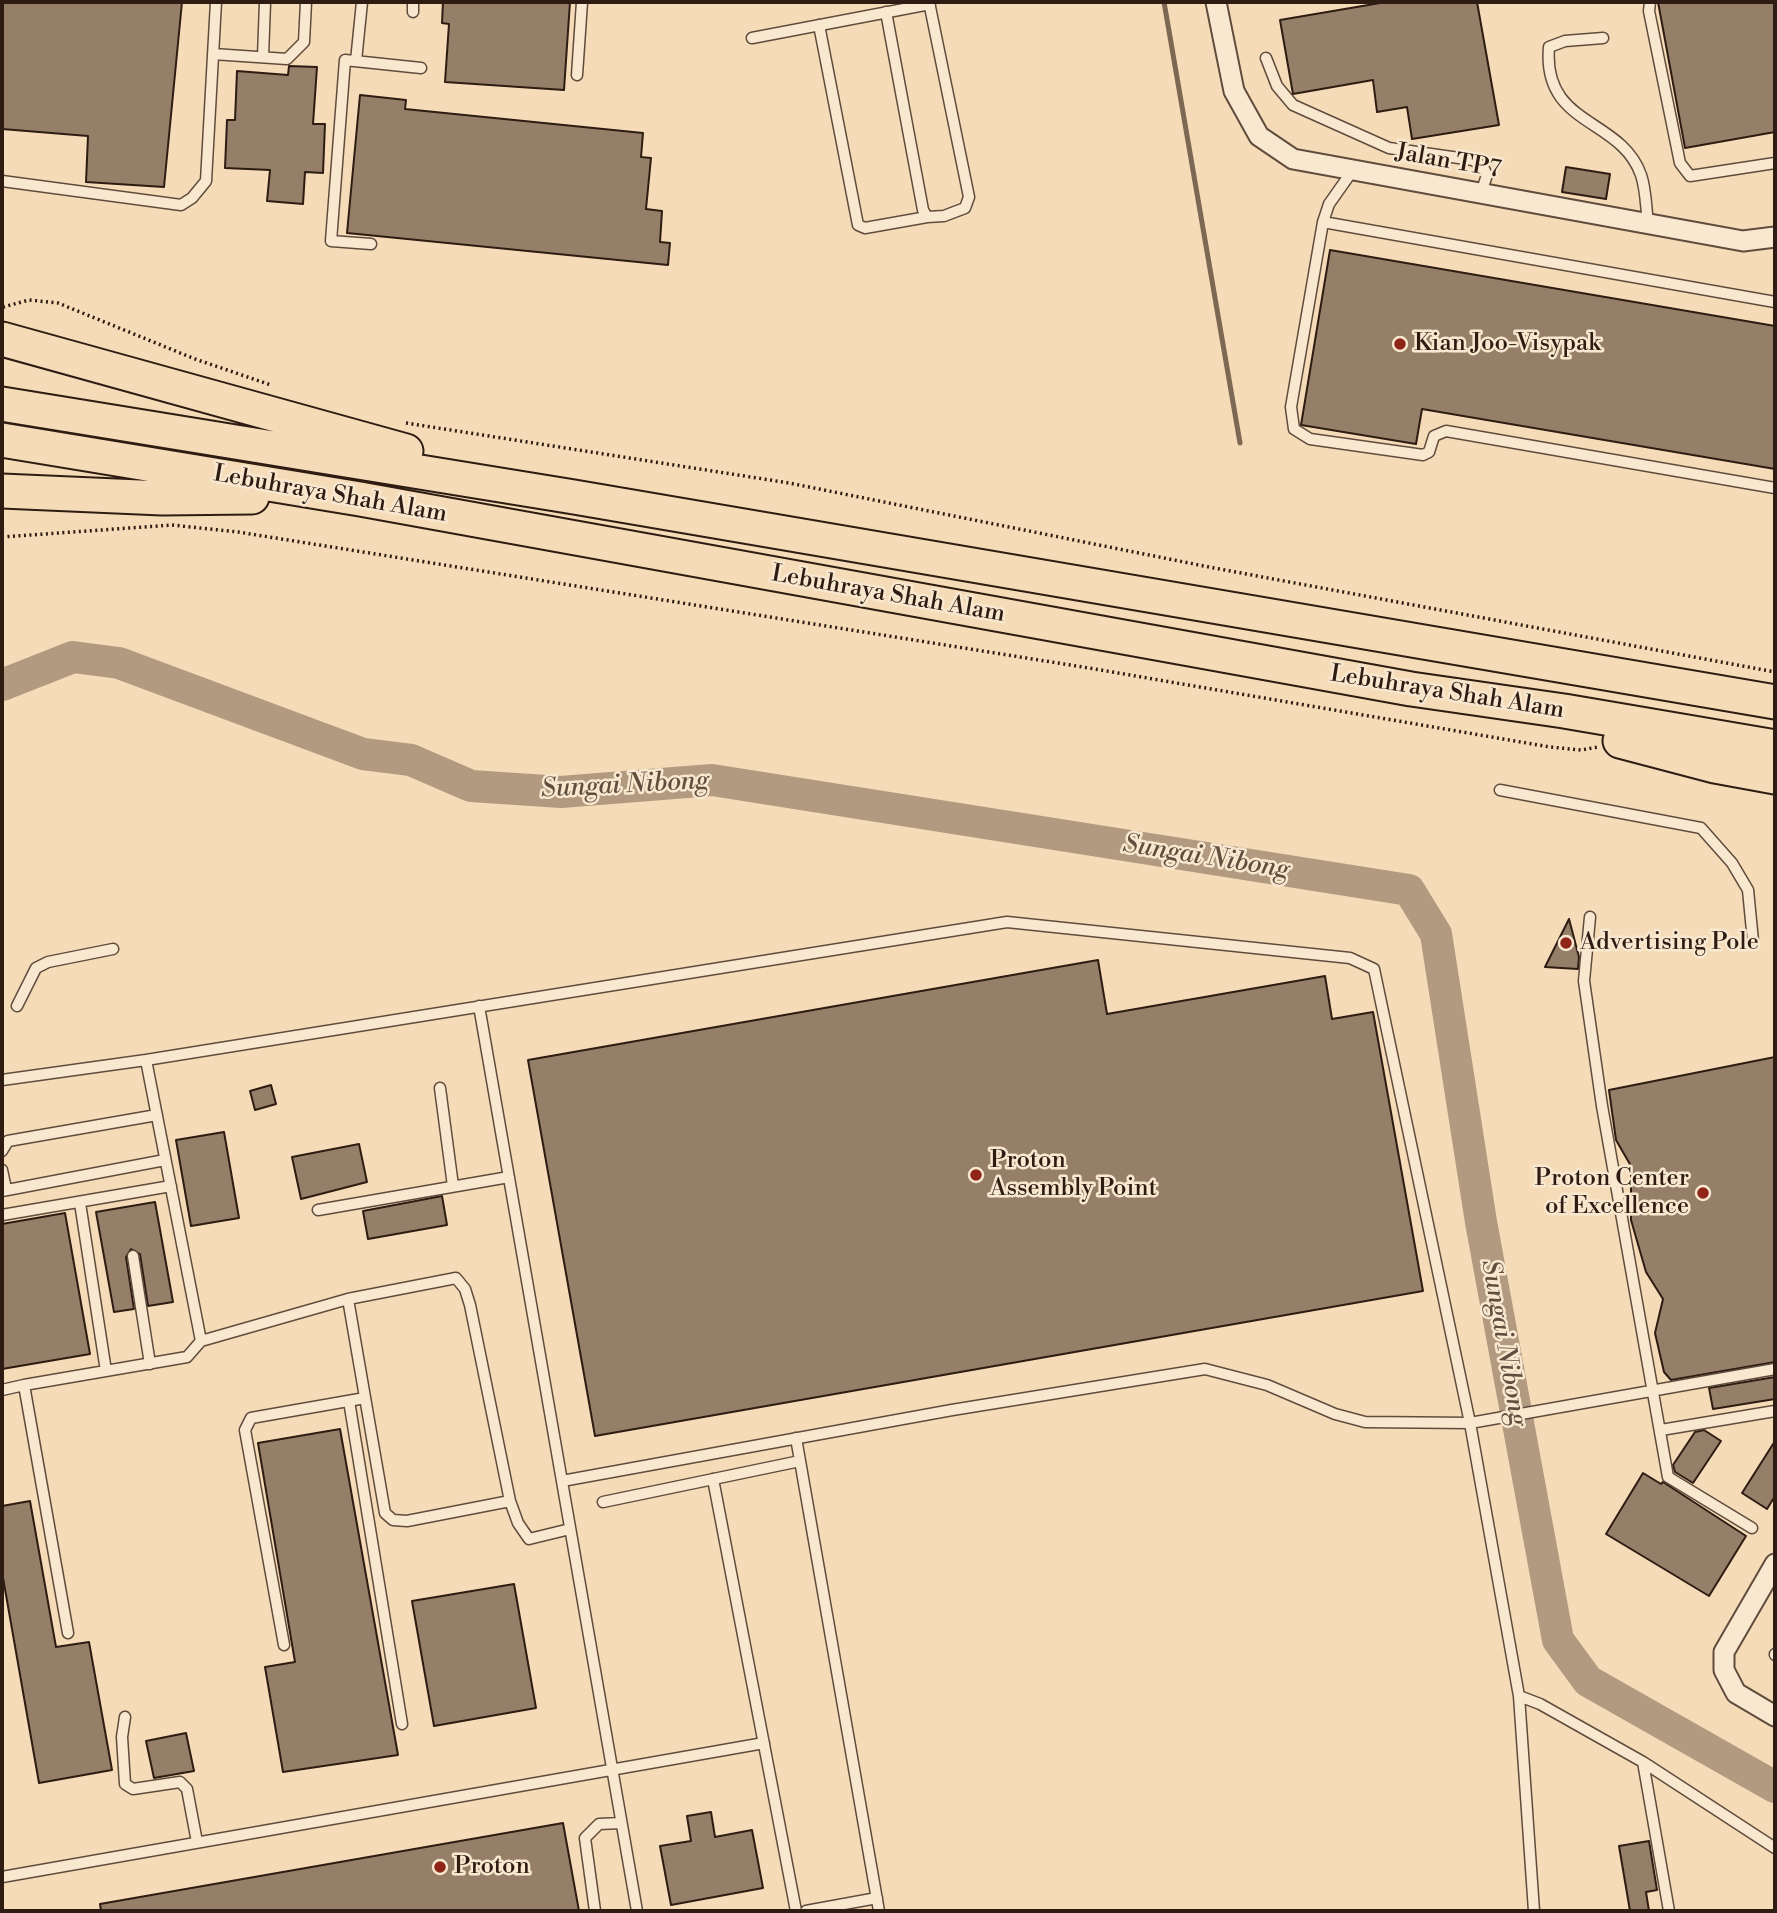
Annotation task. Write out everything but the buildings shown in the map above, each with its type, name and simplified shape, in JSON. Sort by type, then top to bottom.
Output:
[{"type":"highway","points":[[2,323],[574,497]]},
{"type":"highway","name":"Lebuhraya Shah Alam","points":[[2,404],[574,497],[1775,702]]},
{"type":"highway","name":"Lebuhraya Shah Alam","points":[[2,440],[342,496],[1411,689],[1564,711],[1775,747]]},
{"type":"highway","points":[[2,491],[162,498],[342,496]]},
{"type":"highway","points":[[1411,689],[1504,719],[1628,742],[1763,780]]},
{"type":"street","name":"Jalan TP7","points":[[1216,2],[1234,91],[1259,136],[1293,159],[1743,241],[1775,237]]},
{"type":"street","points":[[1775,1564],[1724,1652],[1724,1670],[1736,1693],[1775,1716]]},
{"type":"lane","points":[[2,181],[180,205],[192,198],[206,181],[216,2]]},
{"type":"lane","points":[[263,57],[265,2]]},
{"type":"lane","points":[[213,54],[287,59],[304,42],[306,2]]},
{"type":"lane","points":[[356,61],[362,2]]},
{"type":"lane","points":[[577,75],[582,2]]},
{"type":"lane","points":[[1650,2],[1649,11],[1680,163],[1690,176],[1775,163]]},
{"type":"lane","points":[[751,38],[930,3],[969,197],[965,208],[865,228],[858,225],[820,25]]},
{"type":"lane","points":[[886,12],[927,217]]},
{"type":"lane","points":[[1603,38],[1566,41],[1549,47],[1547,68],[1557,94],[1572,112],[1621,146],[1641,174],[1648,223]]},
{"type":"lane","points":[[1266,58],[1278,86],[1293,105],[1389,148],[1473,160],[1483,167],[1487,176],[1481,193]]},
{"type":"lane","points":[[371,244],[331,241],[345,60],[421,68]]},
{"type":"lane","points":[[1353,170],[1329,204],[1323,222],[1291,407],[1294,429],[1310,439],[1423,455],[1429,452],[1434,436],[1446,431],[1775,488]]},
{"type":"lane","points":[[1323,222],[1775,302]]},
{"type":"lane","points":[[1500,790],[1701,828],[1732,863],[1748,890],[1753,941]]},
{"type":"lane","points":[[1590,917],[1584,981],[1602,1106],[1655,1390],[1668,1476],[1752,1528]]},
{"type":"lane","points":[[2,1080],[146,1060],[1007,922],[1350,958],[1374,969],[1470,1423],[1518,1696],[1534,1911]]},
{"type":"lane","points":[[17,1006],[36,968],[48,962],[113,949]]},
{"type":"lane","points":[[479,1006],[637,1911]]},
{"type":"lane","points":[[146,1060],[201,1341]]},
{"type":"lane","points":[[440,1088],[453,1186]]},
{"type":"lane","points":[[2,1152],[8,1141],[157,1115]]},
{"type":"lane","points":[[2,1170],[4,1190],[165,1160]]},
{"type":"lane","points":[[318,1210],[509,1177]]},
{"type":"lane","points":[[2,1215],[171,1186]]},
{"type":"lane","points":[[80,1203],[106,1371]]},
{"type":"lane","points":[[133,1256],[150,1364]]},
{"type":"lane","points":[[2,1390],[187,1357],[201,1341],[348,1299],[456,1278],[462,1283],[470,1305],[510,1501],[518,1523],[529,1539],[570,1529]]},
{"type":"lane","points":[[348,1299],[385,1513],[393,1520],[407,1521],[510,1501]]},
{"type":"lane","points":[[562,1481],[796,1438],[1205,1369],[1267,1385],[1335,1414],[1365,1422],[1470,1423],[1557,1410],[1775,1369]]},
{"type":"lane","points":[[24,1385],[68,1633]]},
{"type":"lane","points":[[284,1645],[245,1430],[251,1418],[365,1398]]},
{"type":"lane","points":[[349,1401],[402,1724]]},
{"type":"lane","points":[[1661,1430],[1775,1411]]},
{"type":"lane","points":[[796,1438],[879,1911]]},
{"type":"lane","points":[[603,1502],[800,1461]]},
{"type":"lane","points":[[713,1479],[796,1911]]},
{"type":"lane","points":[[1518,1696],[1541,1704],[1643,1762],[1775,1848]]},
{"type":"lane","points":[[125,1717],[122,1748],[125,1784],[132,1790],[180,1782],[187,1790],[197,1842]]},
{"type":"lane","points":[[2,1877],[764,1743]]},
{"type":"lane","points":[[1643,1762],[1669,1911]]},
{"type":"lane","points":[[595,1911],[585,1838],[599,1824],[621,1823]]},
{"type":"lane","points":[[806,1911],[877,1898]]},
{"type":"path","points":[[2,323],[29,300],[58,303],[195,359],[280,389]]},
{"type":"path","points":[[395,421],[789,483],[1227,571],[1775,673]]},
{"type":"path","points":[[2,537],[172,526],[238,532],[1089,668],[1550,747],[1581,750],[1628,742]]},
{"type":"waterway","points":[[1164,2],[1240,443]]},
{"type":"waterway","name":"Sungai Nibong","points":[[2,685],[73,657],[119,663],[363,754],[411,760],[471,786],[561,792],[712,780],[1409,890],[1436,934],[1481,1222],[1558,1640],[1588,1681],[1775,1787]]},
{"type":"place","name":"Kian Joo-Visypak","points":[[1400,344]]},
{"type":"place","name":"Advertising Pole","points":[[1566,943]]},
{"type":"place","name":"Proton Assembly Point","points":[[976,1175]]},
{"type":"place","name":"Proton Center of Excellence","points":[[1703,1193]]},
{"type":"place","name":"Proton","points":[[440,1867]]}]
